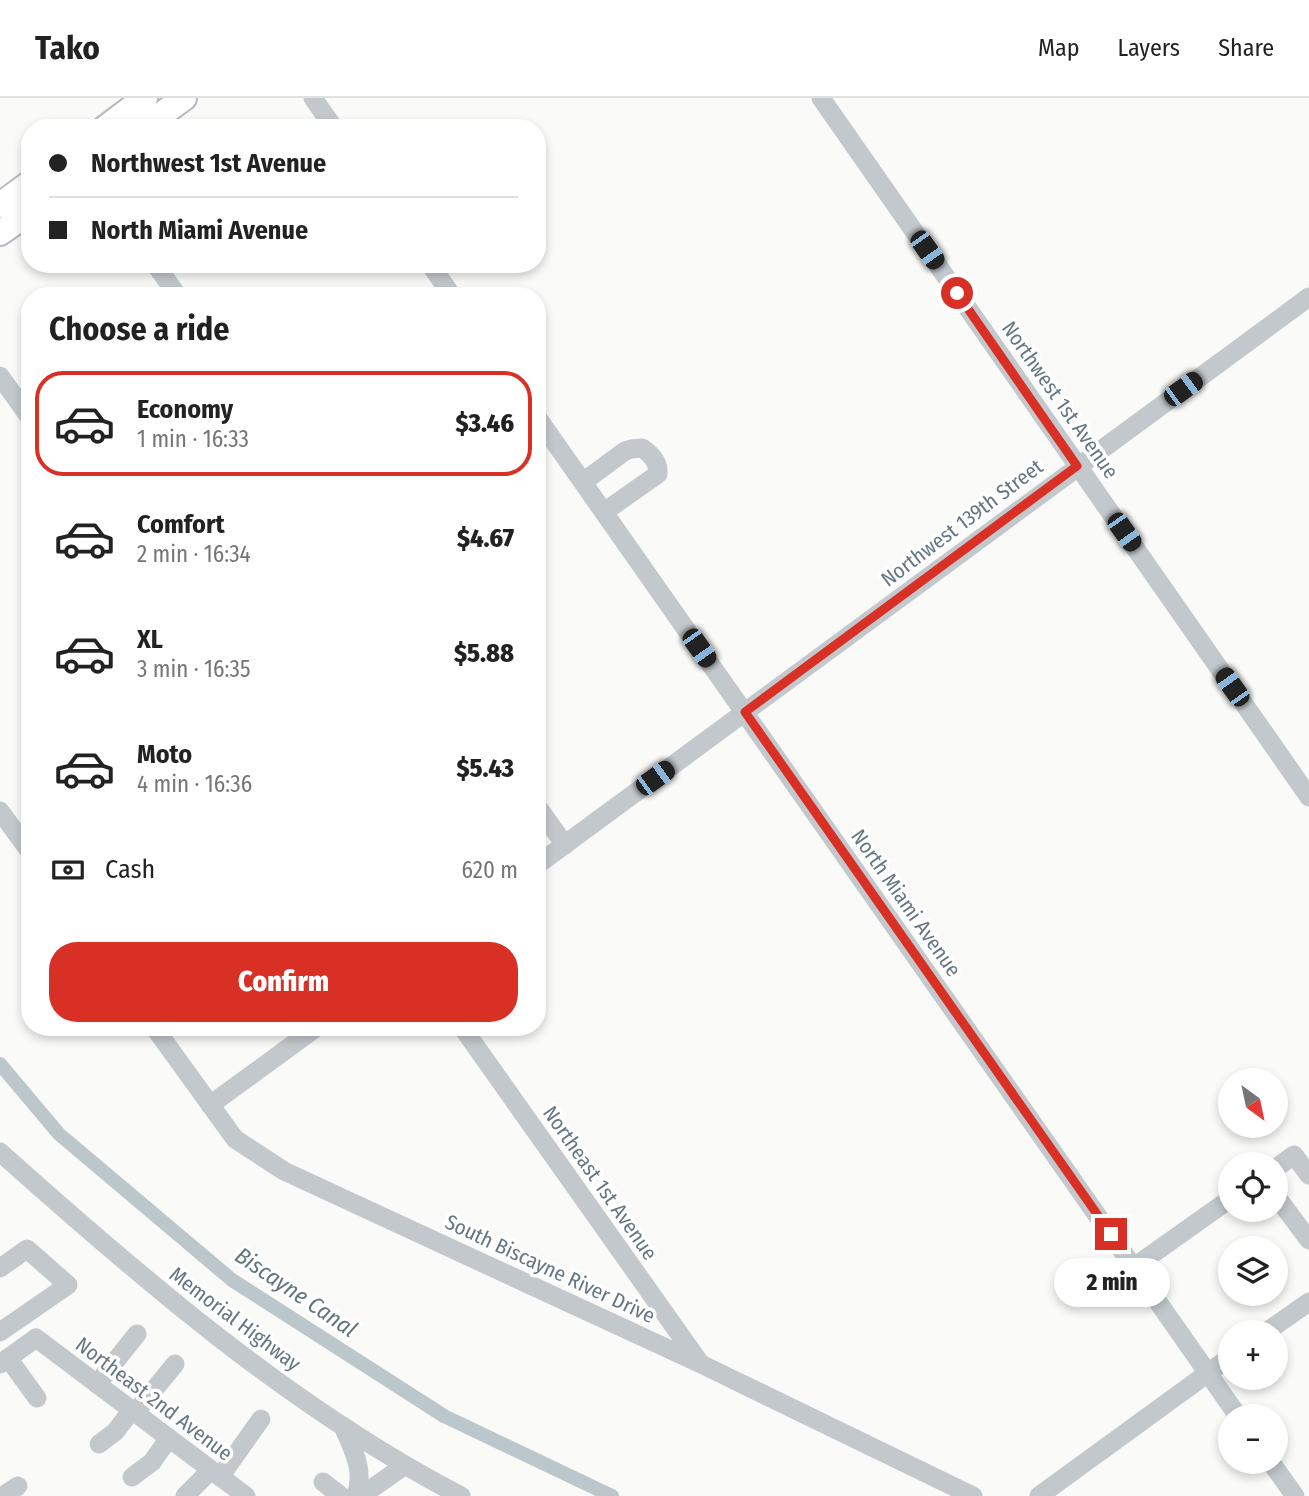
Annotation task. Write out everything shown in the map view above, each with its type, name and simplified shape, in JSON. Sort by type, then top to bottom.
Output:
[{"type":"main road","points":[[117,119],[145,98]]},
{"type":"main road","points":[[156,119],[184,98]]},
{"type":"main road","points":[[0,205],[21,190]]},
{"type":"main road","points":[[0,233],[21,218]]},
{"type":"street","points":[[313,98],[328,119]]},
{"type":"street","name":"Northwest 1st Avenue","points":[[821,98],[1309,797]]},
{"type":"street","name":"Northwest 139th Street","points":[[546,859],[1309,297]]},
{"type":"street","points":[[0,376],[21,405]]},
{"type":"street","name":"North Miami Avenue","points":[[546,429],[1230,1404]]},
{"type":"street","points":[[583,482],[631,449],[642,448],[651,456],[659,469],[658,474],[604,512]]},
{"type":"street","points":[[0,811],[21,840]]},
{"type":"street","points":[[546,819],[565,845]]},
{"type":"street","name":"South Biscayne River Drive","points":[[160,1036],[236,1139],[284,1171],[701,1364],[973,1496]]},
{"type":"street","points":[[210,1105],[305,1036]]},
{"type":"street","name":"Northeast 1st Avenue","points":[[468,1036],[701,1364]]},
{"type":"street","name":"Memorial Highway","points":[[0,1152],[165,1295],[287,1387],[404,1466],[461,1496]]},
{"type":"street","points":[[1288,1159],[1294,1155],[1309,1175]]},
{"type":"street","points":[[1134,1267],[1218,1208]]},
{"type":"street","points":[[1288,1212],[1309,1240]]},
{"type":"street","points":[[0,1268],[27,1250],[68,1285],[0,1332]]},
{"type":"street","points":[[1283,1320],[1309,1302]]},
{"type":"street","points":[[97,1384],[137,1334]]},
{"type":"street","name":"Northeast 2nd Avenue","points":[[3,1360],[36,1338],[246,1496]]},
{"type":"street","points":[[3,1360],[37,1398]]},
{"type":"street","points":[[99,1444],[115,1432],[175,1364]]},
{"type":"street","points":[[1039,1496],[1218,1366]]},
{"type":"street","points":[[185,1496],[216,1473],[261,1419]]},
{"type":"street","points":[[343,1425],[360,1472],[361,1496]]},
{"type":"street","points":[[131,1477],[152,1462],[169,1438]]},
{"type":"street","points":[[361,1496],[404,1466]]},
{"type":"street","points":[[1279,1474],[1295,1496]]},
{"type":"street","points":[[323,1482],[341,1496]]},
{"type":"waterway","name":"Biscayne Canal","points":[[0,1064],[59,1134],[232,1280],[444,1416],[612,1496]]},
{"type":"route","points":[[957,293],[1077,466],[745,712],[1111,1234]]}]
